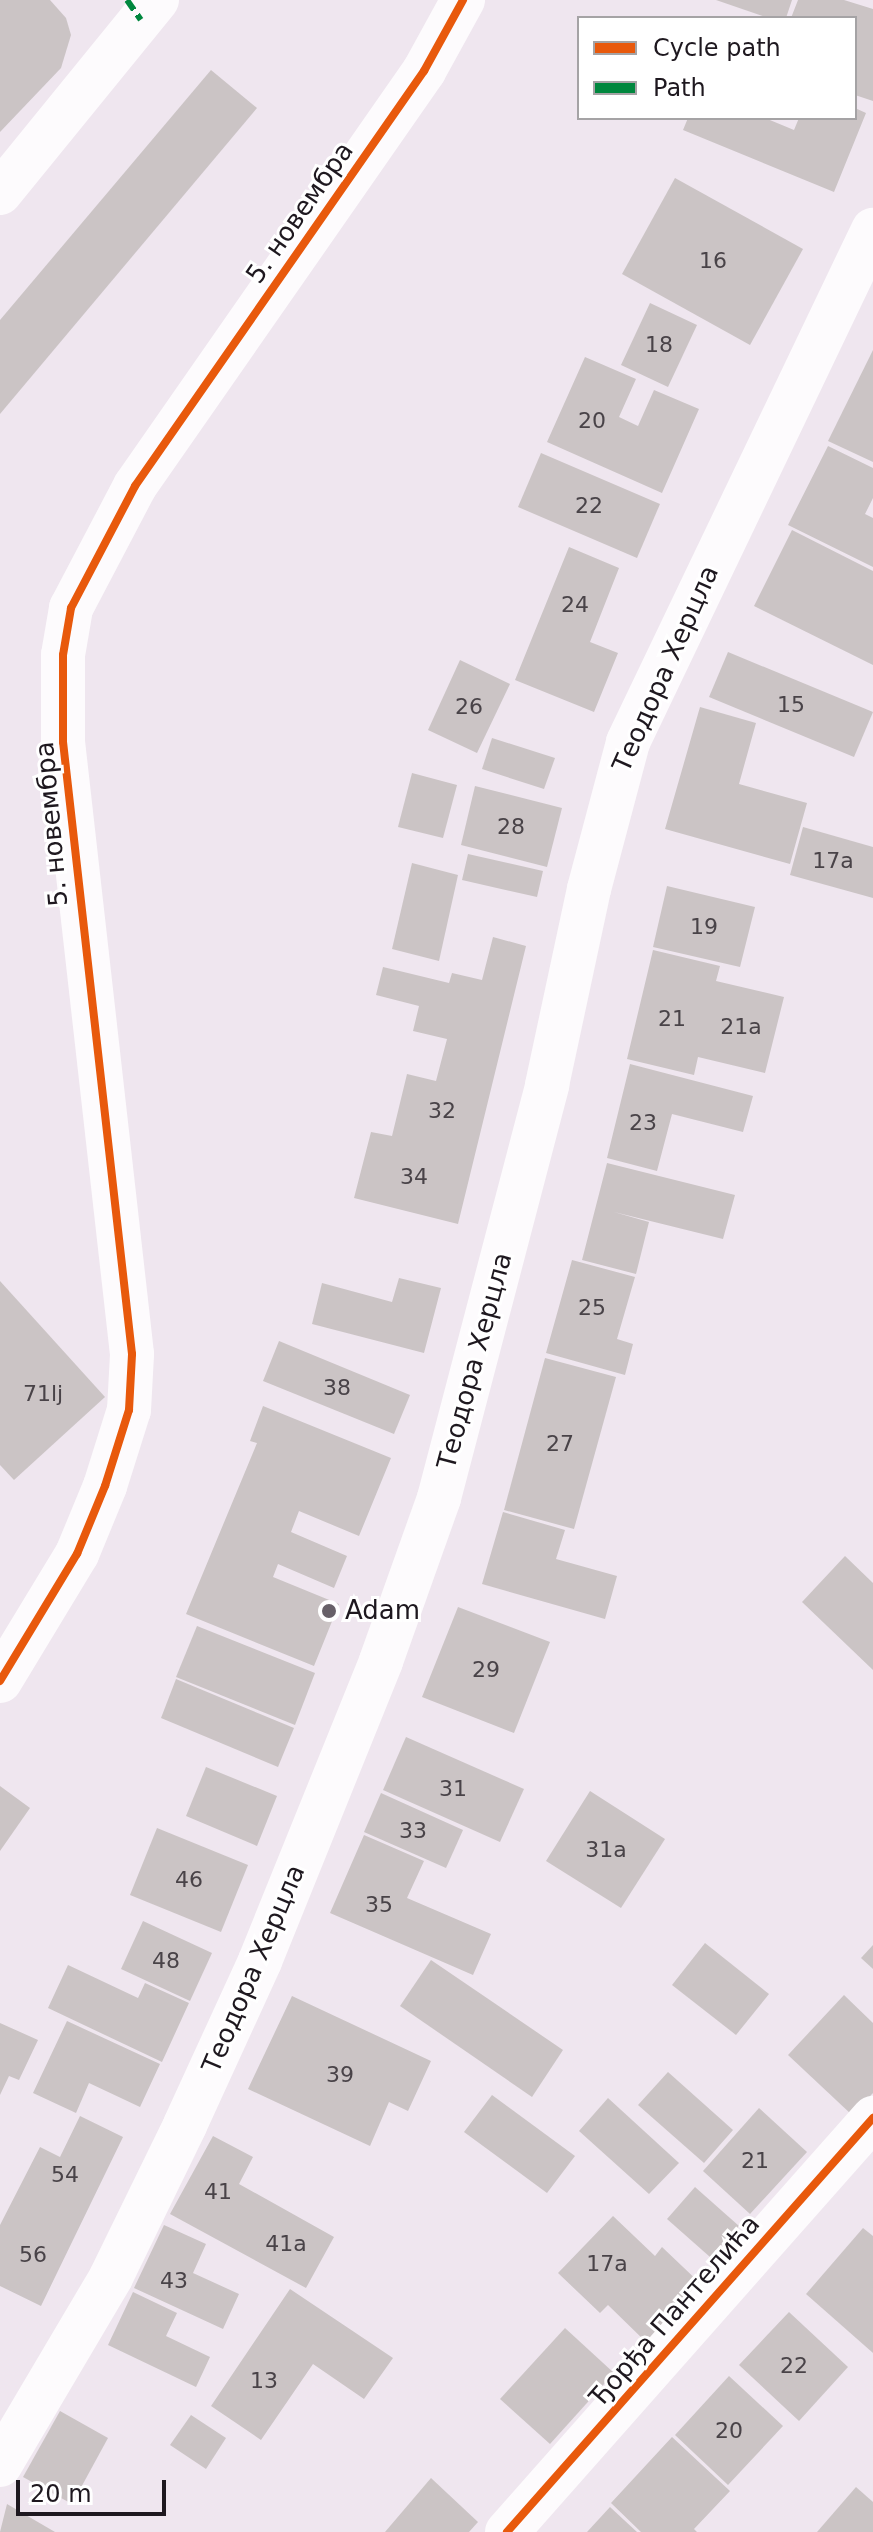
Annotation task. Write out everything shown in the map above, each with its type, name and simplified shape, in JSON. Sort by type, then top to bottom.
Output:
[{"type":"street","name":"5. новембра","points":[[0,1681],[83,1541],[121,1442],[132,1368],[63,742],[63,655],[71,608],[135,486],[424,71],[463,0]]},
{"type":"street","points":[[0,193],[142,7]]},
{"type":"street","name":"Теодора Херцла","points":[[0,2465],[111,2277],[185,2125],[260,1961],[381,1661],[439,1498],[547,1085],[589,889],[628,742],[873,230]]},
{"type":"street","name":"Ђорђа Пантелића","points":[[507,2532],[873,2118]]},
{"type":"building","points":[[0,0],[50,0],[66,18],[71,35],[61,68],[0,132]]},
{"type":"building","points":[[716,0],[792,0],[787,16],[762,16]]},
{"type":"building","points":[[798,0],[844,0],[873,9],[873,101],[857,96],[857,16],[792,16]]},
{"type":"building","points":[[211,70],[257,108],[0,414],[0,320]]},
{"type":"building","points":[[857,109],[866,113],[834,192],[683,130],[687,120],[770,120],[794,130],[798,120],[857,120]]},
{"type":"building","points":[[675,178],[803,249],[750,345],[622,274]]},
{"type":"building","points":[[650,303],[697,325],[668,387],[621,365]]},
{"type":"building","points":[[873,350],[873,462],[828,441]]},
{"type":"building","points":[[585,357],[636,379],[619,417],[638,426],[654,390],[699,409],[662,493],[547,442]]},
{"type":"building","points":[[828,446],[873,468],[873,498],[865,514],[873,518],[873,567],[788,525]]},
{"type":"building","points":[[541,453],[660,504],[637,558],[518,507]]},
{"type":"building","points":[[792,530],[873,571],[873,665],[754,606]]},
{"type":"building","points":[[569,547],[619,568],[590,642],[618,653],[594,712],[515,680]]},
{"type":"building","points":[[728,652],[873,712],[854,757],[709,697]]},
{"type":"building","points":[[460,660],[510,684],[477,753],[428,730]]},
{"type":"building","points":[[700,707],[756,723],[739,784],[807,803],[790,864],[665,829]]},
{"type":"building","points":[[492,738],[555,758],[544,789],[482,769]]},
{"type":"building","points":[[412,773],[457,785],[443,838],[398,827]]},
{"type":"building","points":[[475,786],[562,808],[547,867],[461,845]]},
{"type":"building","points":[[803,827],[873,847],[873,898],[790,875]]},
{"type":"building","points":[[468,854],[543,871],[537,897],[462,880]]},
{"type":"building","points":[[412,863],[458,875],[439,961],[392,949]]},
{"type":"building","points":[[667,886],[755,907],[740,967],[653,947]]},
{"type":"building","points":[[493,937],[526,946],[458,1224],[354,1198],[371,1132],[392,1136],[407,1074],[436,1081],[447,1039],[413,1031],[419,1006],[376,995],[383,967],[449,983],[452,973],[482,980]]},
{"type":"building","points":[[653,950],[720,966],[716,981],[784,997],[765,1073],[698,1057],[694,1075],[627,1059]]},
{"type":"building","points":[[630,1064],[753,1096],[743,1132],[672,1114],[657,1171],[607,1158]]},
{"type":"building","points":[[607,1163],[735,1195],[723,1239],[614,1212],[649,1222],[636,1274],[582,1260]]},
{"type":"building","points":[[572,1260],[635,1277],[617,1339],[633,1344],[625,1375],[546,1353]]},
{"type":"building","points":[[399,1278],[441,1288],[424,1353],[312,1324],[322,1283],[392,1302]]},
{"type":"building","points":[[0,1281],[105,1397],[14,1480],[0,1465]]},
{"type":"building","points":[[279,1341],[410,1395],[394,1434],[263,1381]]},
{"type":"building","points":[[545,1358],[616,1377],[574,1529],[504,1510]]},
{"type":"building","points":[[263,1406],[391,1458],[359,1536],[299,1511],[291,1532],[347,1556],[334,1588],[278,1564],[273,1577],[339,1604],[314,1666],[186,1614],[257,1443],[250,1441]]},
{"type":"building","points":[[503,1512],[565,1530],[556,1559],[617,1576],[605,1619],[482,1584]]},
{"type":"building","points":[[845,1556],[873,1583],[873,1670],[802,1602]]},
{"type":"building","points":[[458,1607],[550,1642],[514,1733],[422,1697]]},
{"type":"building","points":[[197,1626],[315,1673],[295,1725],[176,1677]]},
{"type":"building","points":[[176,1679],[294,1728],[278,1767],[161,1718]]},
{"type":"building","points":[[406,1737],[524,1789],[500,1842],[383,1790]]},
{"type":"building","points":[[206,1767],[277,1796],[257,1846],[186,1816]]},
{"type":"building","points":[[0,1786],[30,1808],[0,1851]]},
{"type":"building","points":[[590,1791],[665,1839],[621,1908],[546,1861]]},
{"type":"building","points":[[381,1793],[463,1830],[446,1868],[364,1832]]},
{"type":"building","points":[[157,1828],[248,1865],[221,1932],[130,1895]]},
{"type":"building","points":[[364,1835],[424,1861],[407,1898],[491,1934],[473,1975],[330,1913]]},
{"type":"building","points":[[143,1921],[212,1953],[190,2001],[121,1969]]},
{"type":"building","points":[[705,1943],[769,1994],[736,2035],[672,1985]]},
{"type":"building","points":[[873,1945],[873,1969],[861,1958]]},
{"type":"building","points":[[431,1960],[563,2050],[532,2097],[400,2006]]},
{"type":"building","points":[[68,1965],[138,1998],[145,1983],[189,2003],[162,2062],[48,2008]]},
{"type":"building","points":[[844,1995],[873,2023],[873,2093],[852,2115],[788,2055]]},
{"type":"building","points":[[292,1996],[431,2061],[408,2111],[389,2102],[370,2146],[248,2089]]},
{"type":"building","points":[[67,2021],[160,2064],[140,2107],[89,2083],[76,2113],[33,2093]]},
{"type":"building","points":[[0,2023],[38,2040],[19,2080],[9,2076],[0,2095]]},
{"type":"building","points":[[668,2072],[733,2130],[704,2163],[638,2105]]},
{"type":"building","points":[[492,2095],[575,2156],[547,2193],[464,2132]]},
{"type":"building","points":[[608,2098],[679,2163],[649,2194],[579,2131]]},
{"type":"building","points":[[759,2108],[807,2152],[750,2214],[703,2171]]},
{"type":"building","points":[[80,2116],[123,2137],[41,2306],[0,2286],[0,2225],[40,2147],[60,2157]]},
{"type":"building","points":[[213,2136],[253,2157],[239,2184],[334,2237],[306,2288],[170,2214]]},
{"type":"building","points":[[695,2187],[739,2226],[710,2257],[667,2219]]},
{"type":"building","points":[[613,2216],[655,2256],[662,2247],[703,2286],[648,2344],[608,2305],[600,2313],[558,2273]]},
{"type":"building","points":[[164,2225],[206,2244],[193,2273],[239,2294],[223,2329],[134,2288]]},
{"type":"building","points":[[863,2228],[873,2236],[873,2353],[806,2294]]},
{"type":"building","points":[[290,2289],[393,2358],[364,2399],[313,2364],[261,2440],[211,2406]]},
{"type":"building","points":[[133,2292],[177,2313],[166,2336],[210,2357],[196,2387],[108,2345]]},
{"type":"building","points":[[789,2312],[848,2367],[799,2421],[739,2365]]},
{"type":"building","points":[[565,2328],[614,2373],[550,2444],[500,2399]]},
{"type":"building","points":[[729,2376],[783,2426],[728,2485],[675,2435]]},
{"type":"building","points":[[60,2411],[108,2438],[72,2504],[23,2477]]},
{"type":"building","points":[[191,2415],[226,2438],[206,2469],[170,2445]]},
{"type":"building","points":[[672,2437],[730,2491],[694,2529],[697,2532],[641,2532],[611,2503]]},
{"type":"building","points":[[431,2478],[478,2522],[469,2532],[385,2532]]},
{"type":"building","points":[[856,2487],[873,2502],[873,2532],[817,2532]]},
{"type":"building","points":[[7,2504],[55,2532],[0,2532]]},
{"type":"building","points":[[610,2507],[637,2532],[587,2532]]},
{"type":"marked path","points":[[127,0],[141,20]]},
{"type":"cycle path","points":[[0,1681],[77,1554],[105,1486],[129,1410],[132,1354],[63,742],[63,655],[71,608],[135,486],[424,71],[463,0]]},
{"type":"cycle path","points":[[507,2532],[873,2118]]},
{"type":"place","name":"Adam","points":[[329,1611]]}]
